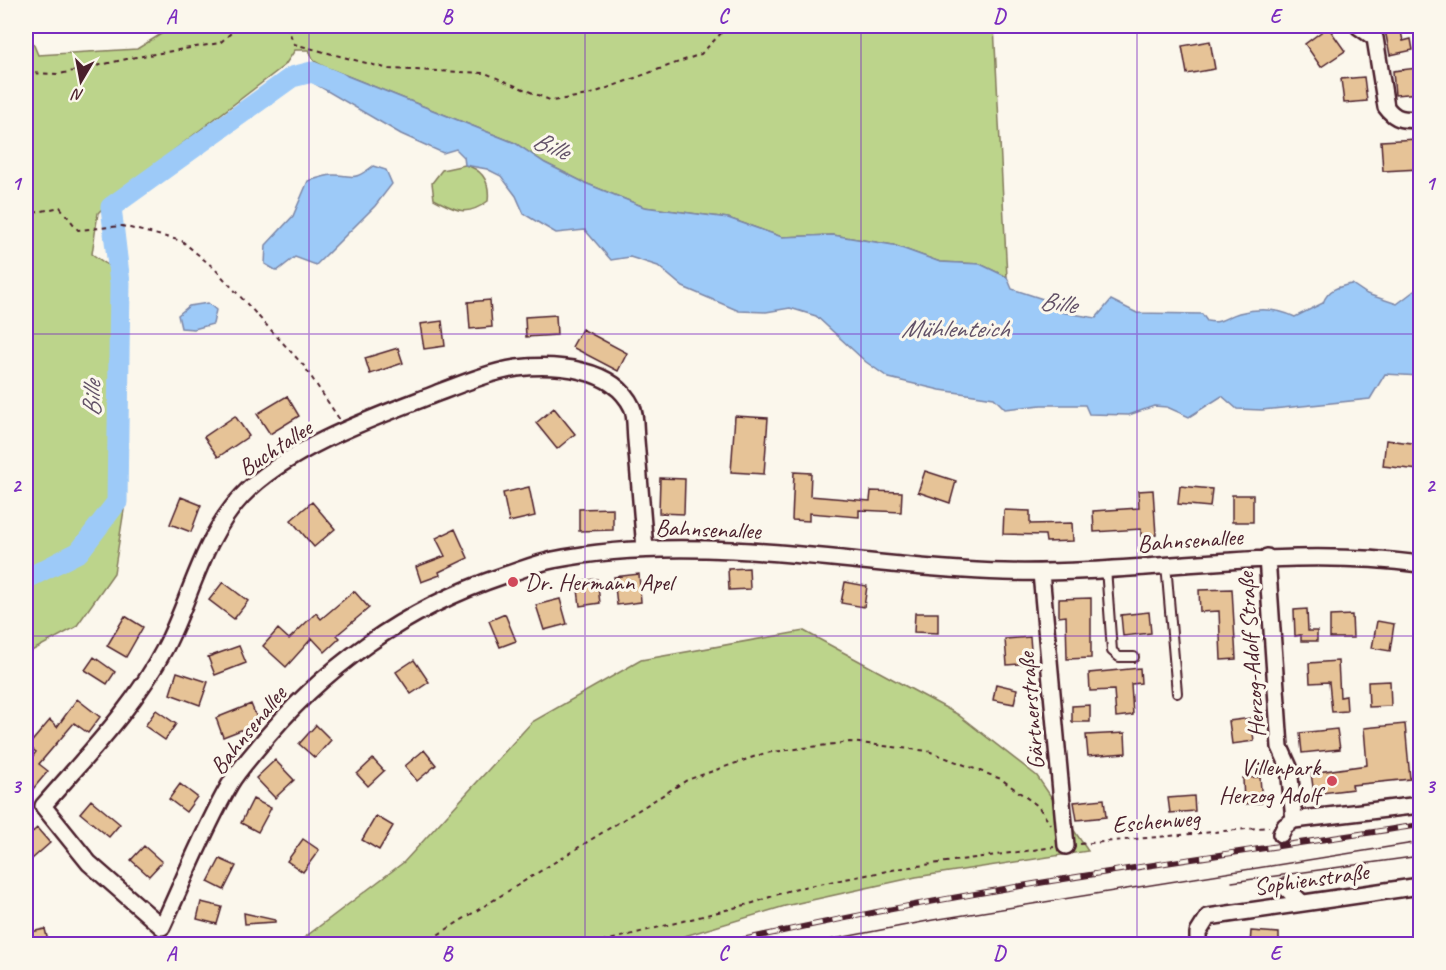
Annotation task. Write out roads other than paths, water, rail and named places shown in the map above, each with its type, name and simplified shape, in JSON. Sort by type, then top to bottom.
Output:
[{"type":"street","points":[[1358,26],[1375,38],[1386,107],[1392,116],[1402,120],[1420,119]]},
{"type":"street","name":"Buchtallee","points":[[162,927],[89,864],[43,806],[134,700],[165,647],[215,533],[243,495],[281,464],[347,429],[463,384],[515,369],[556,366],[588,372],[616,387],[633,408],[645,549]]},
{"type":"street","name":"Bahnsenallee","points":[[162,927],[231,782],[273,729],[321,678],[378,636],[434,603],[551,560],[645,549],[735,550],[974,572],[1041,573],[1267,557],[1348,558],[1420,564]]},
{"type":"street","name":"Herzog-Adolf Straße","points":[[1267,557],[1280,747],[1289,767],[1287,827],[1420,805]]},
{"type":"street","name":"Gärtnerstraße","points":[[1041,573],[1066,846]]},
{"type":"street","name":"Sophienstraße","points":[[1198,945],[1198,933],[1208,917],[1420,886]]},
{"type":"street","points":[[1285,887],[1301,902]]},
{"type":"lane","points":[[1166,564],[1178,693]]},
{"type":"lane","points":[[1106,568],[1112,651],[1119,657],[1134,657]]},
{"type":"water","name":"Mühlenteich","points":[[325,67],[515,143],[545,163],[585,183],[644,207],[728,218],[782,237],[833,235],[893,245],[940,262],[980,264],[1007,277],[1012,289],[1046,300],[1061,312],[1096,318],[1111,300],[1137,313],[1202,314],[1207,321],[1212,322],[1253,310],[1282,312],[1295,317],[1323,303],[1334,289],[1352,284],[1367,294],[1397,304],[1418,288],[1416,275],[1420,271],[1420,376],[1385,374],[1370,399],[1262,410],[1237,409],[1222,396],[1189,417],[1167,407],[1154,406],[1129,415],[1089,414],[1085,405],[1041,405],[1005,409],[994,398],[940,390],[889,378],[866,362],[816,316],[790,308],[766,312],[739,311],[683,287],[658,266],[630,257],[611,260],[585,230],[556,233],[524,214],[516,196],[501,176],[487,169],[465,165],[464,157],[456,149],[443,153],[401,134],[310,81],[312,72]]},
{"type":"water","points":[[373,166],[386,170],[392,184],[375,206],[316,265],[295,257],[277,271],[265,264],[266,245],[293,216],[308,181],[332,175],[356,176]]},
{"type":"water","points":[[208,303],[216,310],[213,324],[194,329],[181,328],[178,315],[189,306]]},
{"type":"waterway","name":"Bille","points":[[26,579],[79,552],[117,502],[120,283],[111,207],[292,77],[312,72],[338,83]]},
{"type":"tram line","points":[[808,944],[933,920],[1420,842]]},
{"type":"tram line","points":[[1232,882],[1420,856]]},
{"type":"railway","points":[[725,944],[984,892],[1420,825]]},
{"type":"place","name":"Dr. Hermann Apel","points":[[513,582]]},
{"type":"place","name":"Villenpark Herzog Adolf","points":[[1332,781]]}]
